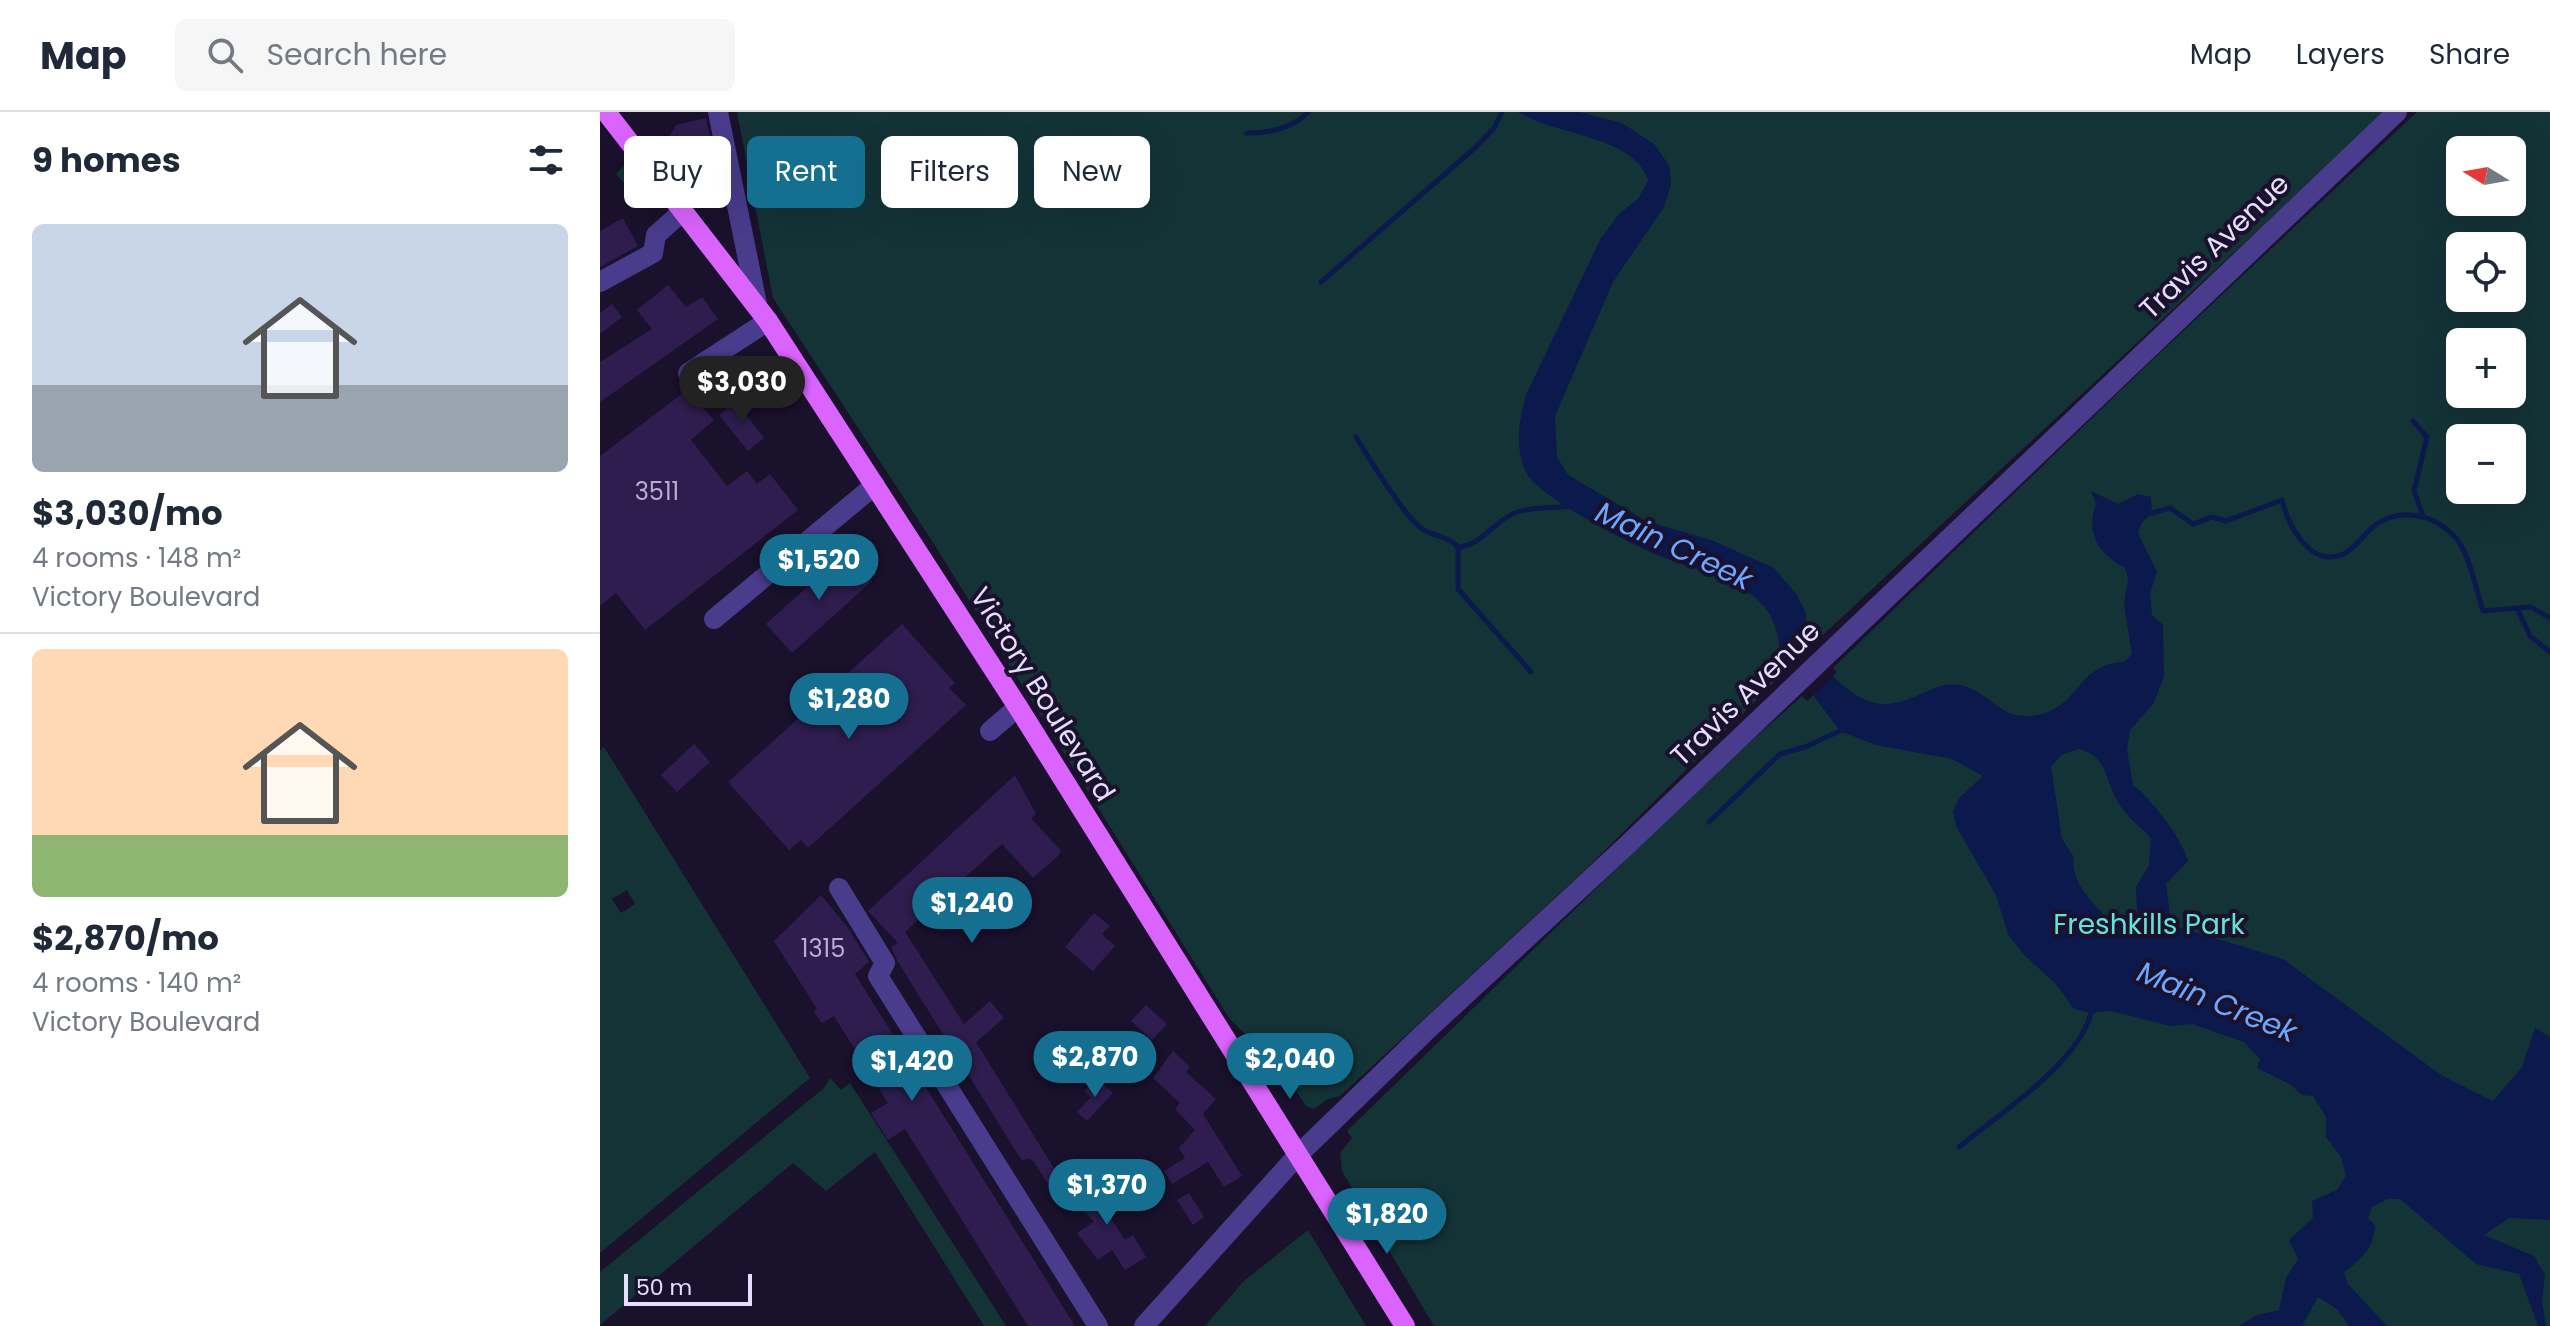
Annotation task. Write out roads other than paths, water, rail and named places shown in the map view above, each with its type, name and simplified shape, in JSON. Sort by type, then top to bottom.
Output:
[{"type":"main road","name":"Victory Boulevard","points":[[606,112],[762,312],[1018,707],[1405,1326]]},
{"type":"street","points":[[688,373],[762,312],[718,112]]},
{"type":"street","name":"Travis Avenue","points":[[1144,1326],[1297,1156],[2397,112]]},
{"type":"street","points":[[600,282],[653,253],[656,235],[683,211]]},
{"type":"street","points":[[714,619],[875,485]]},
{"type":"street","points":[[990,731],[1018,707]]},
{"type":"street","points":[[839,888],[885,963],[878,976],[1098,1326]]},
{"type":"water","name":"Main Creek","points":[[1518,112],[1579,112],[1622,123],[1654,144],[1669,165],[1671,184],[1664,207],[1613,282],[1555,416],[1557,457],[1568,475],[1646,521],[1711,540],[1774,568],[1797,595],[1805,611],[1811,646],[1837,672],[1833,676],[1855,694],[1875,703],[1892,704],[1952,684],[1978,692],[2002,709],[2019,716],[2031,716],[2057,708],[2088,676],[2109,664],[2124,662],[2132,654],[2124,605],[2128,578],[2125,568],[2101,549],[2093,533],[2096,504],[2091,491],[2118,504],[2138,494],[2151,497],[2152,513],[2142,522],[2138,533],[2157,572],[2150,593],[2152,615],[2163,625],[2164,676],[2154,703],[2130,730],[2127,750],[2133,785],[2165,820],[2188,861],[2166,884],[2171,922],[2175,926],[2283,959],[2441,1075],[2493,1101],[2522,1067],[2535,1028],[2550,1037],[2550,1220],[2509,1218],[2484,1235],[2534,1256],[2545,1275],[2542,1302],[2546,1326],[2538,1326],[2519,1274],[2476,1264],[2400,1199],[2387,1199],[2372,1207],[2368,1218],[2375,1226],[2369,1247],[2344,1272],[2348,1284],[2387,1326],[2349,1326],[2337,1309],[2318,1297],[2302,1326],[2239,1326],[2257,1315],[2279,1310],[2286,1278],[2298,1259],[2289,1240],[2313,1218],[2312,1201],[2337,1190],[2346,1176],[2341,1157],[2326,1137],[2326,1117],[2313,1096],[2302,1095],[2291,1085],[2257,1068],[2260,1059],[2244,1042],[2192,1024],[2170,1026],[2111,1011],[2091,1013],[2074,1009],[2056,984],[2025,956],[2008,934],[1996,895],[1956,826],[1953,811],[1960,797],[1983,776],[1952,759],[1876,745],[1840,731],[1813,695],[1784,672],[1774,622],[1754,597],[1730,581],[1631,543],[1568,508],[1535,484],[1527,474],[1519,445],[1526,395],[1601,238],[1619,214],[1638,199],[1648,181],[1641,166],[1628,154],[1592,138],[1533,120]],"holes":[[[2078,749],[2087,752],[2104,768],[2124,811],[2151,838],[2149,865],[2136,887],[2137,912],[2125,918],[2107,918],[2089,898],[2075,874],[2074,857],[2062,839],[2051,767],[2061,755]]]},
{"type":"waterway","points":[[1247,133],[1280,128],[1308,112]]},
{"type":"waterway","points":[[1321,282],[1477,146],[1494,128],[1502,112]]},
{"type":"waterway","points":[[2413,421],[2427,437],[2414,491],[2423,516]]},
{"type":"waterway","points":[[1356,437],[1416,524],[1458,547],[1481,538],[1517,512],[1574,506]]},
{"type":"waterway","points":[[2152,513],[2170,508],[2193,524],[2212,517],[2226,521],[2282,500],[2289,520],[2302,541],[2319,555],[2330,557],[2345,553],[2384,520],[2395,516],[2419,516],[2441,525],[2459,542],[2470,566],[2483,611],[2531,607],[2550,618]]},
{"type":"waterway","points":[[1458,547],[1458,589],[1531,672]]},
{"type":"waterway","points":[[2517,608],[2530,636],[2550,652]]},
{"type":"waterway","points":[[1709,822],[1780,754],[1805,747],[1846,728]]},
{"type":"waterway","points":[[1959,1147],[2038,1085],[2057,1066],[2086,1028],[2092,1008]]},
{"type":"park label","name":"Freshkills Park","points":[[2149,924]]}]
